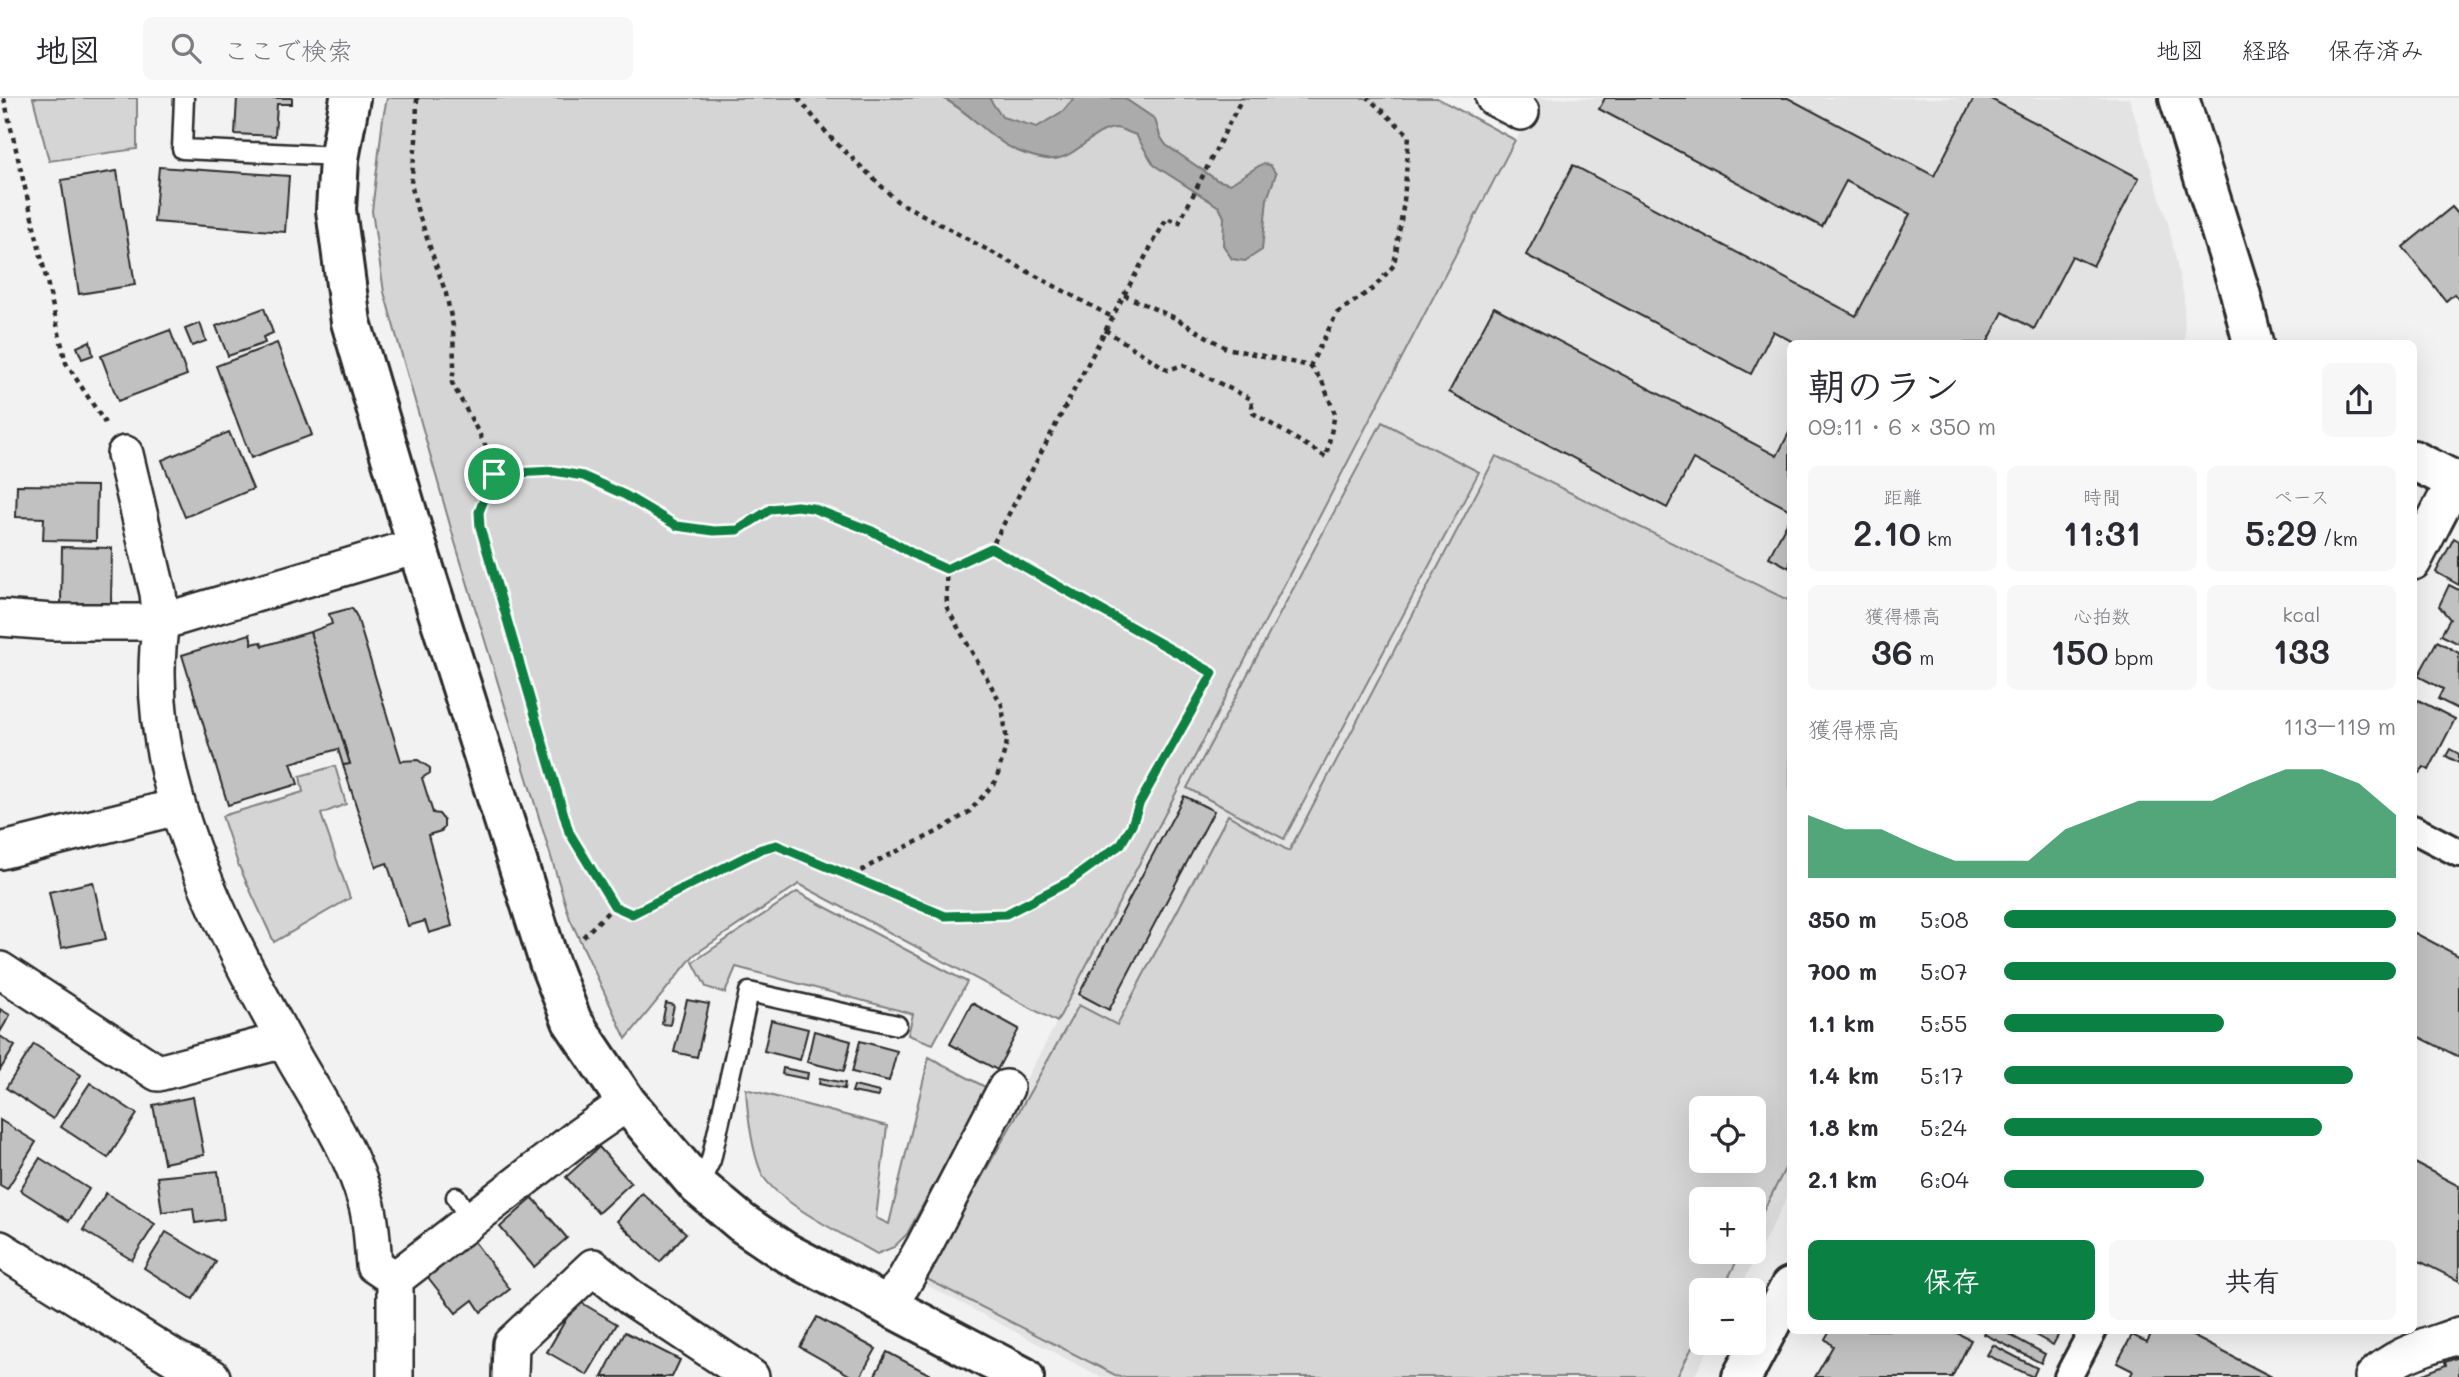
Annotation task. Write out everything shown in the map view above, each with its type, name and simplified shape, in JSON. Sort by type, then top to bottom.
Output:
[{"type":"street","points":[[350,98],[339,156],[336,210],[351,322],[417,545],[558,986],[572,1021],[627,1103],[698,1186],[742,1223],[785,1252],[885,1304],[981,1367],[1024,1377]]},
{"type":"street","points":[[2179,98],[2240,292],[2252,340]]},
{"type":"street","points":[[125,454],[158,593],[160,622],[156,649],[159,716],[177,807],[212,903],[348,1155],[367,1203],[374,1265],[395,1279]]},
{"type":"street","points":[[2417,462],[2457,482],[2417,555]]},
{"type":"street","points":[[0,618],[53,622],[160,622],[417,545]]},
{"type":"street","points":[[0,851],[177,807]]},
{"type":"street","points":[[2417,831],[2459,853]]},
{"type":"street","points":[[0,970],[158,1073],[284,1040]]},
{"type":"street","points":[[885,1304],[902,1285],[925,1247],[1006,1088]]},
{"type":"street","points":[[395,1377],[395,1279],[463,1209],[627,1103]]},
{"type":"street","points":[[0,1249],[176,1359],[212,1377]]},
{"type":"street","points":[[510,1377],[511,1344],[593,1267],[629,1297],[751,1377]]},
{"type":"street","points":[[1742,1377],[1787,1293]]},
{"type":"street","points":[[2068,1377],[2091,1334]]},
{"type":"street","points":[[2373,1377],[2381,1368],[2409,1353],[2459,1335]]},
{"type":"lane","points":[[184,98],[182,149],[339,156]]},
{"type":"lane","points":[[698,1186],[711,1160],[749,992],[897,1025]]},
{"type":"path","points":[[4,98],[66,363],[125,454]]},
{"type":"path","points":[[417,98],[411,183],[446,294],[453,326],[452,383],[489,454],[494,474],[479,512],[480,527],[569,832],[614,906],[632,914],[761,849],[776,845],[945,916],[1006,914],[1070,881],[1121,844],[1132,825],[1139,804],[1213,673],[991,548]]},
{"type":"path","points":[[798,98],[830,137],[897,201],[1112,317]]},
{"type":"path","points":[[494,474],[554,471],[583,476],[625,495],[677,526],[714,531],[738,530],[771,509],[797,506],[812,508],[872,531],[946,569],[991,548],[1124,295],[1167,218],[1179,223],[1242,98]]},
{"type":"path","points":[[1310,366],[1338,313],[1374,288],[1394,265],[1404,201],[1409,135],[1368,98]]},
{"type":"path","points":[[1105,330],[1168,370],[1183,365],[1251,399],[1253,413],[1326,457],[1335,414],[1322,381],[1310,366],[1226,348],[1175,318],[1124,295]]},
{"type":"path","points":[[852,876],[937,832],[969,812],[996,780],[1007,742],[1002,705],[947,608],[946,569]]},
{"type":"path","points":[[581,939],[614,906]]},
{"type":"shaded area","points":[[33,98],[137,98],[137,149],[49,161]]},
{"type":"shaded area","points":[[387,98],[1437,98],[1515,140],[1057,1022],[799,884],[694,955],[626,1039],[570,919],[454,539],[384,292],[372,211]]},
{"type":"shaded area","points":[[943,98],[989,98],[1002,117],[1037,127],[1063,111],[1074,98],[1124,98],[1155,119],[1166,145],[1217,180],[1230,184],[1262,164],[1270,165],[1276,174],[1267,199],[1262,250],[1245,261],[1232,259],[1223,245],[1224,217],[1219,207],[1154,165],[1136,135],[1117,128],[1106,130],[1065,156],[1046,159],[1028,155],[1001,142]]},
{"type":"shaded area","points":[[1535,98],[2129,98],[2168,223],[2184,297],[2185,340],[1787,340],[1787,1198],[1766,1238],[1766,1187],[1689,1187],[1689,1264],[1753,1264],[1745,1278],[1689,1278],[1689,1355],[1705,1355],[1694,1377],[1101,1377],[917,1280],[1057,1022],[1537,100]]},
{"type":"shaded area","points":[[1382,422],[1479,472],[1284,839],[1187,788]]},
{"type":"shaded area","points":[[1496,456],[1787,600],[1787,1165],[1766,1206],[1766,1187],[1689,1187],[1689,1264],[1735,1264],[1728,1278],[1689,1278],[1689,1354],[1677,1377],[1119,1377],[925,1278],[1079,1005],[1117,1025],[1228,815],[1289,851]]},
{"type":"shaded area","points":[[335,766],[346,804],[321,814],[350,898],[274,942],[238,864],[222,816],[303,792],[300,776]]},
{"type":"shaded area","points":[[797,892],[967,982],[933,1044],[908,1035],[913,1014],[736,967],[725,993],[706,987],[693,962]]},
{"type":"shaded area","points":[[929,1057],[987,1088],[907,1234],[894,1247],[877,1254],[787,1200],[765,1179],[754,1149],[746,1089],[887,1126],[876,1218],[889,1224]]},
{"type":"building","points":[[237,98],[292,98],[292,104],[277,104],[275,136],[235,134]]},
{"type":"building","points":[[1605,98],[1788,98],[1934,176],[1974,98],[1989,98],[2139,178],[2093,266],[2072,256],[2034,329],[2003,312],[1989,340],[1790,340],[1773,331],[1751,374],[1526,255],[1573,165],[1856,316],[1910,214],[1846,181],[1822,227],[1599,109]]},
{"type":"building","points":[[159,167],[289,176],[285,232],[154,222]]},
{"type":"building","points":[[117,171],[135,285],[79,294],[61,180]]},
{"type":"building","points":[[2452,207],[2459,215],[2459,300],[2454,294],[2446,301],[2403,247]]},
{"type":"building","points":[[1494,307],[1777,456],[1787,437],[1787,508],[1693,459],[1667,508],[1449,392]]},
{"type":"building","points":[[264,308],[273,333],[263,337],[265,343],[228,356],[216,326]]},
{"type":"building","points":[[200,323],[206,341],[192,346],[185,329]]},
{"type":"building","points":[[170,330],[187,375],[118,401],[101,356]]},
{"type":"building","points":[[90,341],[93,355],[82,359],[77,347]]},
{"type":"building","points":[[277,343],[312,435],[251,458],[216,366]]},
{"type":"building","points":[[229,432],[253,489],[185,517],[162,460]]},
{"type":"building","points":[[17,485],[97,486],[96,541],[43,540],[44,518],[16,517]]},
{"type":"building","points":[[1787,523],[1787,566],[1769,557]]},
{"type":"building","points":[[2454,538],[2459,541],[2459,585],[2436,572]]},
{"type":"building","points":[[62,547],[112,548],[111,604],[61,604]]},
{"type":"building","points":[[2449,585],[2459,590],[2459,644],[2441,635],[2450,619],[2439,606]]},
{"type":"building","points":[[352,608],[401,761],[418,760],[430,768],[430,773],[422,778],[433,813],[439,814],[444,820],[444,828],[441,831],[428,835],[452,926],[429,933],[425,921],[408,926],[387,863],[376,867],[343,765],[350,764],[310,632],[332,624],[329,614]]},
{"type":"building","points":[[310,632],[350,764],[343,765],[338,749],[291,763],[298,784],[228,805],[182,655],[250,634],[252,644],[261,642],[263,646]]},
{"type":"building","points":[[2437,641],[2459,653],[2458,709],[2438,699],[2443,689],[2418,676]]},
{"type":"building","points":[[2418,700],[2455,719],[2429,770],[2424,767],[2419,773],[2417,772]]},
{"type":"building","points":[[2450,749],[2459,754],[2459,763],[2446,756]]},
{"type":"building","points":[[1184,796],[1214,811],[1109,1010],[1079,994]]},
{"type":"building","points":[[93,882],[106,939],[61,948],[49,892]]},
{"type":"building","points":[[2417,934],[2459,956],[2459,1057],[2417,1036]]},
{"type":"building","points":[[687,1000],[709,1004],[697,1057],[674,1052]]},
{"type":"building","points":[[666,1003],[674,1005],[670,1025],[662,1024]]},
{"type":"building","points":[[972,1003],[1019,1029],[997,1070],[950,1044]]},
{"type":"building","points":[[0,1009],[10,1015],[0,1032]]},
{"type":"building","points":[[771,1020],[808,1029],[800,1060],[764,1051]]},
{"type":"building","points":[[814,1031],[851,1041],[844,1071],[807,1062]]},
{"type":"building","points":[[0,1036],[15,1046],[0,1070]]},
{"type":"building","points":[[860,1041],[897,1051],[889,1081],[852,1072]]},
{"type":"building","points":[[34,1044],[81,1075],[53,1119],[6,1088]]},
{"type":"building","points":[[783,1068],[808,1073],[807,1079],[782,1074]]},
{"type":"building","points":[[820,1078],[845,1083],[844,1089],[819,1084]]},
{"type":"building","points":[[90,1083],[137,1114],[108,1158],[61,1127]]},
{"type":"building","points":[[854,1086],[879,1092],[878,1097],[852,1092]]},
{"type":"building","points":[[193,1097],[204,1155],[164,1163],[153,1105]]},
{"type":"building","points":[[0,1120],[36,1142],[7,1189],[0,1185]]},
{"type":"building","points":[[599,1147],[631,1183],[598,1213],[566,1177]]},
{"type":"building","points":[[40,1158],[89,1189],[69,1221],[20,1190]]},
{"type":"building","points":[[2417,1164],[2459,1186],[2459,1281],[2417,1260]]},
{"type":"building","points":[[218,1171],[224,1219],[195,1223],[193,1208],[162,1212],[157,1177]]},
{"type":"building","points":[[106,1193],[155,1224],[132,1260],[83,1230]]},
{"type":"building","points":[[642,1193],[686,1233],[660,1262],[617,1221]]},
{"type":"building","points":[[533,1198],[567,1238],[534,1267],[500,1227]]},
{"type":"building","points":[[166,1232],[216,1262],[193,1299],[144,1268]]},
{"type":"building","points":[[473,1240],[510,1289],[481,1312],[473,1300],[456,1313],[427,1276]]},
{"type":"building","points":[[577,1300],[617,1324],[587,1375],[547,1352]]},
{"type":"building","points":[[817,1317],[876,1349],[860,1377],[853,1377],[800,1347]]},
{"type":"building","points":[[625,1332],[680,1360],[672,1377],[602,1377]]},
{"type":"building","points":[[1828,1334],[1959,1334],[1971,1340],[1952,1377],[1815,1377],[1833,1346],[1825,1339]]},
{"type":"building","points":[[1984,1334],[2008,1334],[2045,1354],[2041,1363]]},
{"type":"building","points":[[2033,1334],[2059,1334],[2053,1345]]},
{"type":"building","points":[[2151,1334],[2189,1334],[2272,1377],[2130,1377],[2133,1371],[2117,1363],[2132,1335],[2147,1342]]},
{"type":"building","points":[[1993,1345],[2037,1368],[2033,1377],[1987,1355]]},
{"type":"building","points":[[887,1352],[929,1374],[928,1377],[874,1377]]},
{"type":"building","points":[[2459,1357],[2459,1377],[2416,1377],[2446,1365],[2445,1362]]},
{"type":"route","points":[[554,471],[583,476],[625,495],[677,526],[714,531],[738,530],[771,509],[797,506],[812,508],[872,531],[946,569],[991,548],[1213,673],[1139,804],[1132,825],[1121,844],[1070,881],[1006,914],[945,916],[776,845],[761,849],[632,914],[614,906],[569,832],[480,527],[479,512],[494,474],[554,471]]}]
